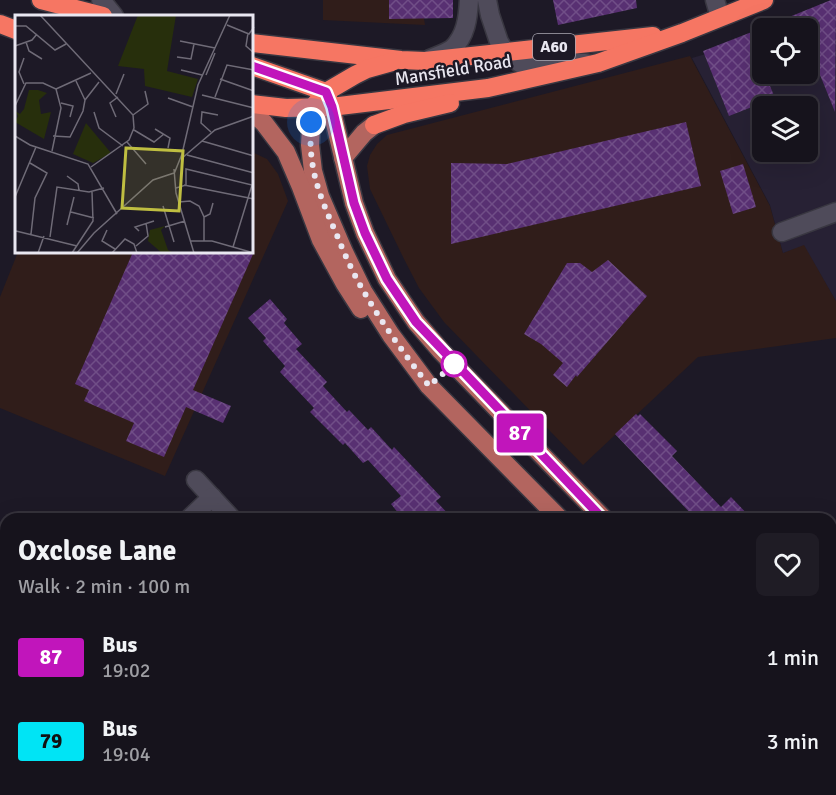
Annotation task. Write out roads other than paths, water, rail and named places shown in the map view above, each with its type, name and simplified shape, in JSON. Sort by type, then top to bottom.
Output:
[{"type":"highway","points":[[43,0],[99,15]]},
{"type":"highway","name":"Mansfield Road","points":[[254,67],[329,99],[488,88],[598,63],[682,33],[718,9],[764,0]]},
{"type":"highway","points":[[0,24],[15,30]]},
{"type":"highway","name":"Mansfield Road","points":[[254,43],[425,61],[682,33]]},
{"type":"highway","name":"Mansfield Road","points":[[254,104],[312,108],[329,99],[367,69],[401,60]]},
{"type":"highway","name":"A60","points":[[374,125],[404,114],[458,100],[488,88]]},
{"type":"main road","points":[[329,99],[354,203],[365,233],[387,279],[416,322],[597,513]]},
{"type":"main road","points":[[312,108],[310,145],[313,171],[320,196],[363,291],[391,335],[429,386]]},
{"type":"main road","points":[[254,114],[286,152],[321,240],[345,284],[380,339],[554,513]]},
{"type":"main road","points":[[343,158],[364,132],[374,125]]},
{"type":"street","points":[[43,0],[50,15]]},
{"type":"street","points":[[101,0],[113,15]]},
{"type":"street","points":[[425,61],[450,50],[459,40],[465,31],[469,0]]},
{"type":"street","points":[[487,0],[499,42],[505,52],[526,67],[559,62],[598,63]]},
{"type":"street","points":[[782,232],[836,212]]},
{"type":"street","points":[[196,480],[227,513]]},
{"type":"street","points":[[195,513],[212,497]]}]
